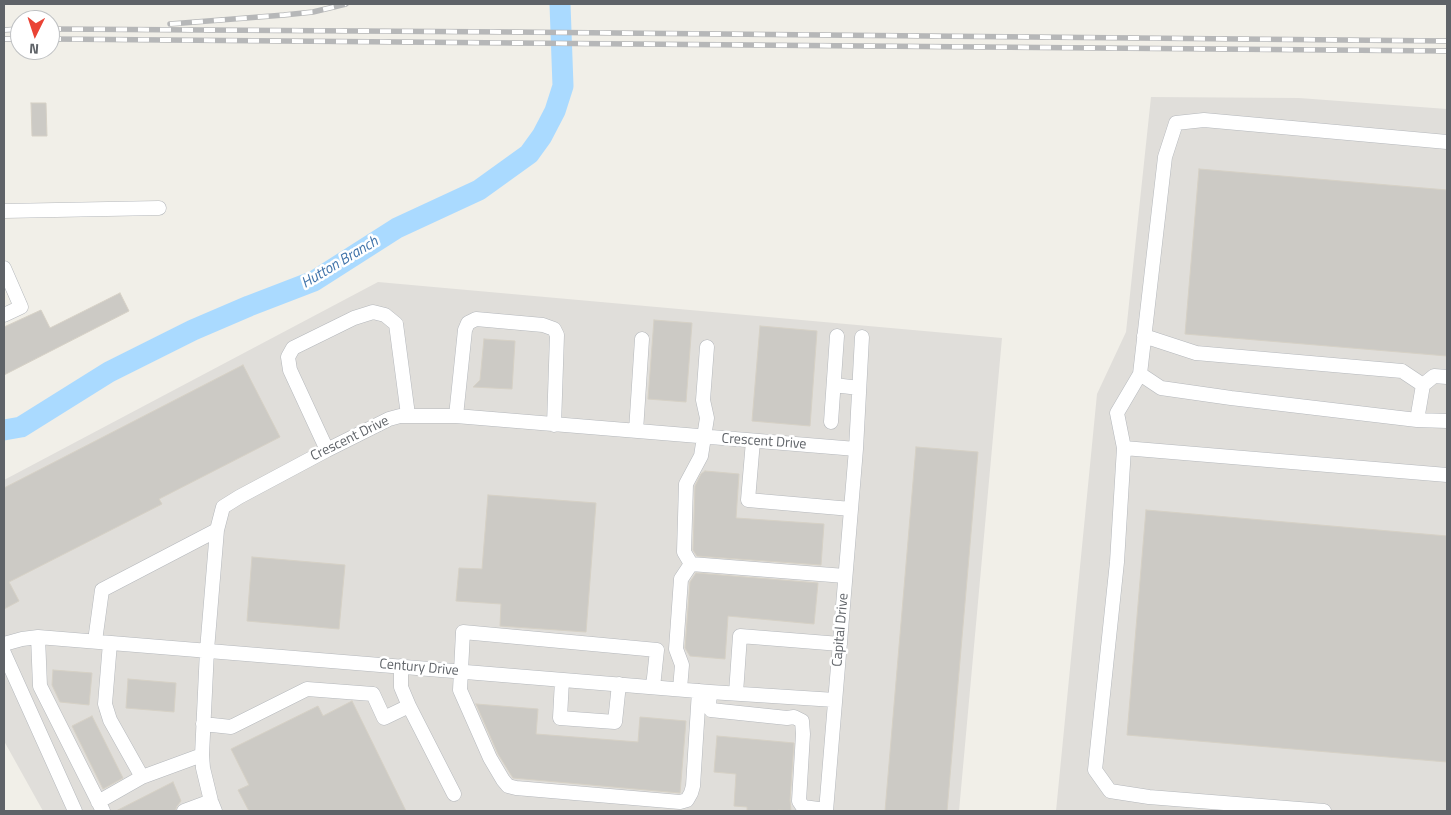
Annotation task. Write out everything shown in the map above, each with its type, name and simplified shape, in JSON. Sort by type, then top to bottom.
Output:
[{"type":"street","points":[[1324,811],[1110,791],[1095,770],[1117,562],[1124,448],[1117,413],[1140,374],[1165,157],[1176,123],[1204,120],[1447,142]]},
{"type":"street","points":[[4,211],[159,208]]},
{"type":"street","points":[[4,268],[21,307],[4,315]]},
{"type":"street","points":[[327,450],[290,370],[288,357],[293,348],[354,318],[373,312],[385,315],[396,324],[408,415]]},
{"type":"street","points":[[456,416],[465,330],[468,323],[476,319],[543,325],[554,329],[557,336],[554,425]]},
{"type":"street","points":[[831,422],[838,336]]},
{"type":"street","points":[[1144,336],[1196,353],[1402,371],[1423,385]]},
{"type":"street","name":"Capital Drive","points":[[826,811],[856,449],[862,337]]},
{"type":"street","points":[[636,432],[642,339]]},
{"type":"street","points":[[691,564],[684,552],[686,484],[701,456],[707,418],[703,400],[707,347]]},
{"type":"street","points":[[1140,374],[1161,388],[1417,420],[1447,421]]},
{"type":"street","points":[[1417,420],[1423,385],[1434,376],[1447,377]]},
{"type":"street","points":[[834,385],[859,388]]},
{"type":"street","name":"Crescent Drive","points":[[213,806],[203,768],[202,755],[207,650],[217,530],[223,507],[239,497],[389,419],[408,415],[456,416],[856,449]]},
{"type":"street","points":[[753,441],[748,500],[851,509]]},
{"type":"street","points":[[1124,448],[1447,475]]},
{"type":"street","points":[[95,641],[102,590],[217,530]]},
{"type":"street","points":[[691,564],[846,576]]},
{"type":"street","points":[[680,689],[682,665],[676,649],[681,579],[691,564]]},
{"type":"street","points":[[653,687],[658,650],[462,632],[460,690],[490,758],[502,780],[508,786],[529,790],[670,802],[687,800],[691,793],[704,691]]},
{"type":"street","points":[[736,693],[740,636],[840,644]]},
{"type":"street","points":[[38,637],[40,686],[101,806],[142,778],[202,755]]},
{"type":"street","name":"Century Drive","points":[[4,644],[22,638],[38,637],[562,680],[835,700]]},
{"type":"street","points":[[110,642],[104,704],[110,720],[142,778]]},
{"type":"street","points":[[4,653],[75,811]]},
{"type":"street","points":[[401,666],[401,687],[454,794]]},
{"type":"street","points":[[562,680],[560,718],[615,722],[619,684]]},
{"type":"street","points":[[203,724],[231,727],[307,689],[373,694],[384,718],[409,706]]},
{"type":"street","points":[[704,691],[711,710],[787,718],[794,717],[802,721],[799,801],[803,807],[826,811]]},
{"type":"street","points":[[794,717],[801,709],[802,698]]},
{"type":"street","points":[[184,811],[213,806]]},
{"type":"shaded area","points":[[1151,97],[1299,98],[1447,109],[1447,811],[1056,811],[1097,394],[1126,332]]},
{"type":"shaded area","points":[[378,282],[1002,338],[959,811],[43,811],[4,741],[4,480]]},
{"type":"building","points":[[31,103],[46,103],[47,136],[32,136]]},
{"type":"building","points":[[1199,169],[1447,190],[1447,356],[1185,334]]},
{"type":"building","points":[[120,293],[129,311],[4,375],[4,327],[41,310],[50,328]]},
{"type":"building","points":[[654,320],[692,323],[686,402],[648,399]]},
{"type":"building","points":[[760,326],[817,331],[810,426],[752,421]]},
{"type":"building","points":[[484,339],[515,341],[512,389],[473,387],[480,380]]},
{"type":"building","points":[[243,365],[280,437],[159,499],[162,504],[9,582],[19,601],[4,609],[4,488]]},
{"type":"building","points":[[916,447],[978,452],[947,811],[885,811]]},
{"type":"building","points":[[705,471],[739,474],[736,518],[824,524],[821,565],[697,556],[693,550],[695,486],[701,474]]},
{"type":"building","points":[[488,495],[596,503],[586,632],[500,626],[501,604],[456,601],[459,568],[482,569]]},
{"type":"building","points":[[1146,510],[1447,536],[1447,762],[1127,735]]},
{"type":"building","points":[[252,557],[345,565],[339,629],[247,621]]},
{"type":"building","points":[[696,573],[818,583],[814,624],[728,616],[725,659],[690,656],[685,648],[690,582]]},
{"type":"building","points":[[53,670],[92,673],[89,705],[60,702],[52,685]]},
{"type":"building","points":[[128,679],[176,683],[174,712],[126,708]]},
{"type":"building","points":[[352,701],[406,811],[249,811],[238,790],[249,785],[231,749],[318,706],[323,716]]},
{"type":"building","points":[[476,704],[538,709],[536,734],[638,742],[640,717],[686,721],[680,793],[513,778],[498,754]]},
{"type":"building","points":[[92,716],[123,778],[103,789],[72,726]]},
{"type":"building","points":[[717,736],[794,743],[791,811],[747,811],[747,807],[734,806],[736,774],[714,772]]},
{"type":"building","points":[[173,782],[181,801],[175,811],[116,811]]},
{"type":"waterway","name":"Hutton Branch","points":[[4,430],[21,427],[109,372],[193,330],[314,281],[397,228],[479,190],[529,154],[542,136],[555,111],[563,86],[560,4]]},
{"type":"railway","points":[[170,24],[313,12],[346,4]]},
{"type":"railway","points":[[60,29],[1447,41]]},
{"type":"railway","points":[[4,30],[10,30]]},
{"type":"railway","points":[[4,39],[10,39]]},
{"type":"railway","points":[[60,39],[1447,51]]}]
